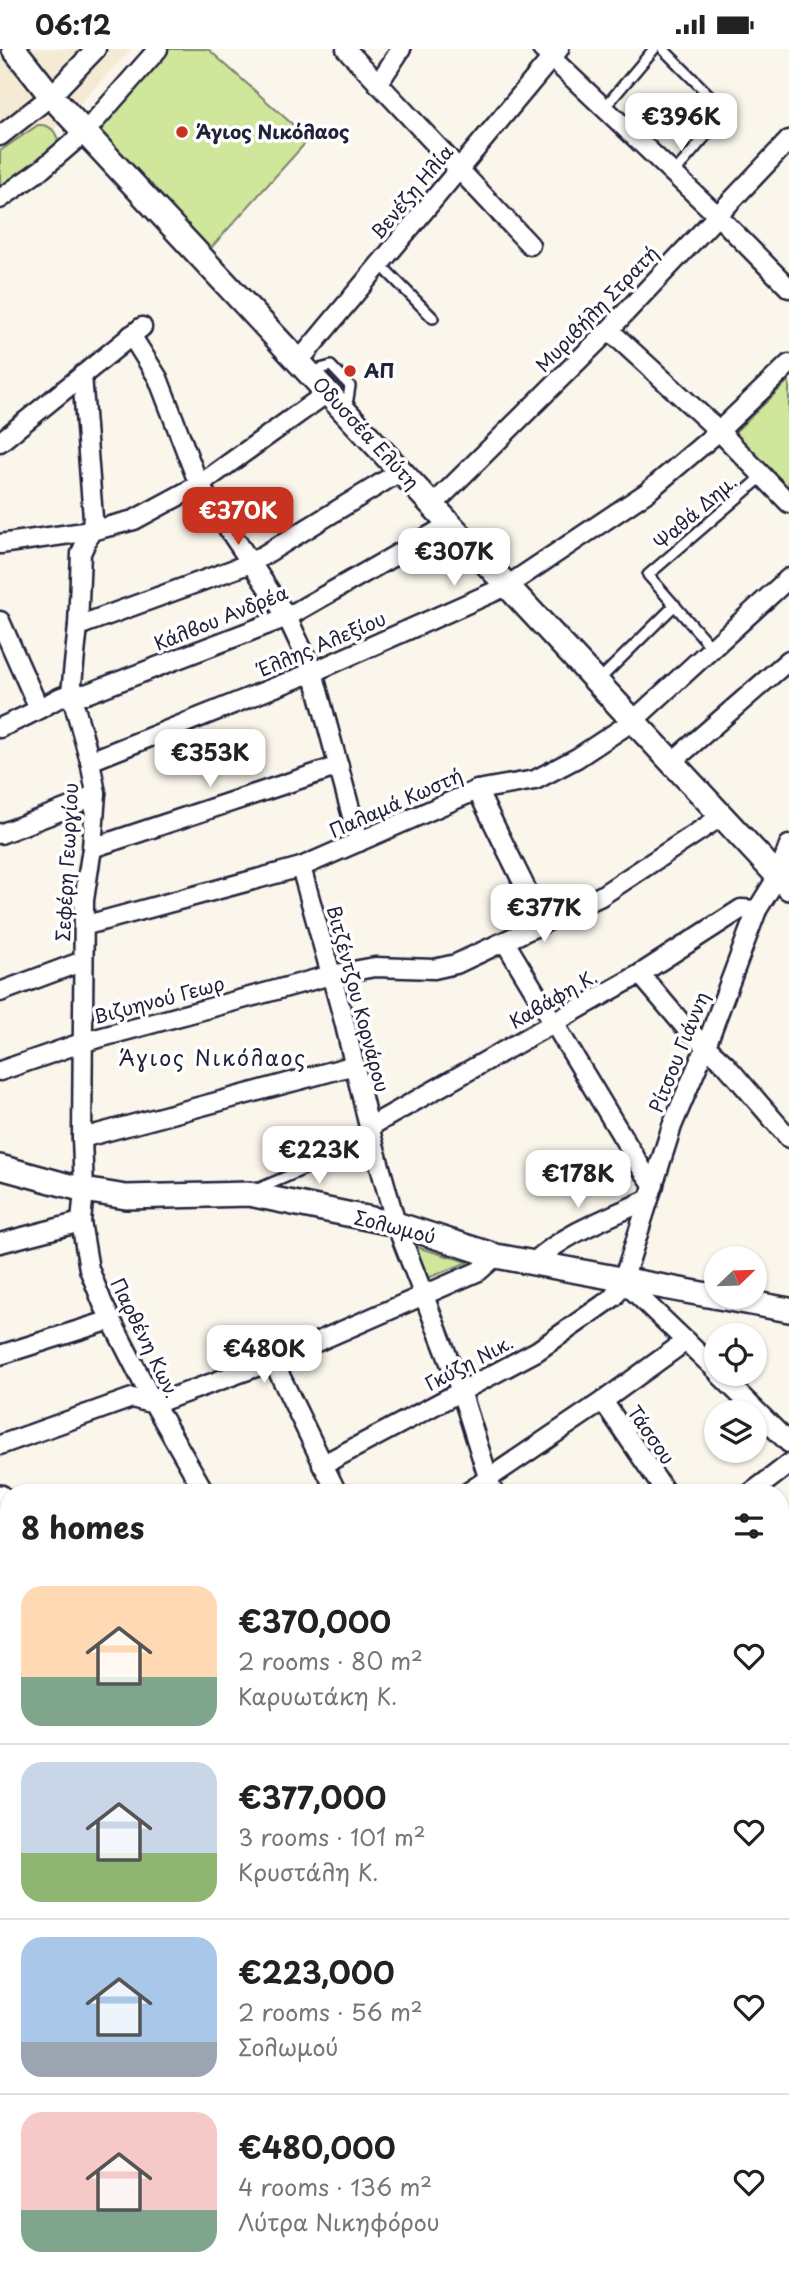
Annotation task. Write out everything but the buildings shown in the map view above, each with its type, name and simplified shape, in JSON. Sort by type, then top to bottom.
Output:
[{"type":"street","name":"Οδυσσέα Ελύτη","points":[[14,49],[51,96],[309,368],[432,505],[783,882]]},
{"type":"street","points":[[0,136],[51,96],[96,49]]},
{"type":"street","points":[[0,199],[42,169],[86,131],[158,49]]},
{"type":"street","points":[[345,49],[530,245]]},
{"type":"street","points":[[378,84],[401,49]]},
{"type":"street","points":[[550,52],[789,288]]},
{"type":"street","name":"Βενέζη Ηλία","points":[[309,368],[380,264],[550,52]]},
{"type":"street","name":"Μυριβήλη Στρατή","points":[[432,505],[609,330],[789,140]]},
{"type":"street","points":[[609,330],[719,431],[789,503]]},
{"type":"street","points":[[0,442],[136,331],[158,378],[199,485],[288,617],[313,672],[359,842]]},
{"type":"street","name":"Έλλης Αλεξίου","points":[[90,761],[313,672],[508,586],[646,493],[719,431],[789,365]]},
{"type":"street","name":"Σεφέρη Γεωργίου","points":[[82,375],[93,518],[91,531],[81,553],[78,626],[71,692],[96,793],[92,848],[83,900],[84,1190]]},
{"type":"street","points":[[0,544],[91,531],[134,520],[340,402]]},
{"type":"street","points":[[78,626],[251,563],[401,471]]},
{"type":"street","name":"Κάλβου Ανδρέα","points":[[0,728],[40,709],[57,697],[71,692],[86,694],[288,617],[450,524]]},
{"type":"street","name":"Παλαμά Κωστή","points":[[83,926],[301,867],[477,790],[535,780],[577,758],[633,721],[789,578]]},
{"type":"street","points":[[0,621],[40,709]]},
{"type":"street","points":[[672,762],[789,660]]},
{"type":"street","points":[[92,848],[339,767]]},
{"type":"street","points":[[477,790],[543,923]]},
{"type":"street","points":[[0,834],[73,806],[96,793]]},
{"type":"street","name":"Βιζυηνού Γεωρ","points":[[0,1071],[84,1042],[331,975],[375,967],[433,969],[456,964],[601,896],[722,816]]},
{"type":"street","name":"Ρίτσου Γιάννη","points":[[623,1281],[671,1126],[706,1047],[757,911],[783,882],[789,845]]},
{"type":"street","name":"Βιτζέντζου Κορνάρου","points":[[301,867],[396,1224],[461,1391],[490,1484]]},
{"type":"street","name":"Καβάφη Κ.","points":[[371,1134],[552,1023],[640,974],[741,909],[757,911]]},
{"type":"street","points":[[505,942],[642,1168],[652,1192],[551,1245],[534,1262]]},
{"type":"street","points":[[0,992],[83,961]]},
{"type":"street","points":[[640,974],[685,1027],[726,1065],[789,1138]]},
{"type":"street","points":[[82,1137],[355,1065]]},
{"type":"street","name":"Σολωμού","points":[[0,1167],[84,1190],[126,1197],[248,1194],[396,1224],[496,1256],[789,1310]]},
{"type":"street","name":"Παρθένη Κων.","points":[[84,1190],[81,1222],[89,1269],[111,1320],[154,1404],[200,1484]]},
{"type":"street","points":[[0,1243],[81,1222]]},
{"type":"street","points":[[0,1445],[131,1398],[154,1404],[273,1361],[479,1271],[496,1256]]},
{"type":"street","points":[[623,1281],[704,1359]]},
{"type":"street","name":"Γκύζη Νικ.","points":[[322,1465],[537,1350],[614,1297],[623,1281]]},
{"type":"street","points":[[0,1355],[111,1320]]},
{"type":"street","points":[[494,1484],[686,1341]]},
{"type":"street","points":[[273,1361],[332,1484]]},
{"type":"street","points":[[731,1386],[789,1443]]},
{"type":"street","name":"Τάσσου","points":[[603,1401],[660,1484]]},
{"type":"street","points":[[763,1484],[789,1464]]},
{"type":"lane","points":[[604,107],[654,49]]},
{"type":"lane","points":[[663,49],[726,112],[674,173]]},
{"type":"lane","points":[[380,264],[433,318]]},
{"type":"lane","name":"Ψαθά Δημ.","points":[[712,648],[649,575],[764,476]]},
{"type":"lane","points":[[597,682],[675,605]]},
{"type":"lane","points":[[248,1194],[371,1134]]},
{"type":"shaded area","points":[[0,49],[132,49],[54,130],[0,169]]},
{"type":"green space","points":[[168,49],[208,49],[309,139],[210,249],[92,127]]},
{"type":"green space","points":[[38,125],[50,127],[54,132],[59,143],[56,151],[0,189],[0,151]]},
{"type":"green space","points":[[789,380],[789,490],[733,434]]},
{"type":"green space","points":[[416,1247],[468,1262],[428,1278]]},
{"type":"place","name":"Άγιος Νικόλαος","points":[[182,132]]},
{"type":"place","name":"ΑΠ","points":[[350,371]]},
{"type":"district","name":"Άγιος Νικόλαος","points":[[213,1059]]}]
